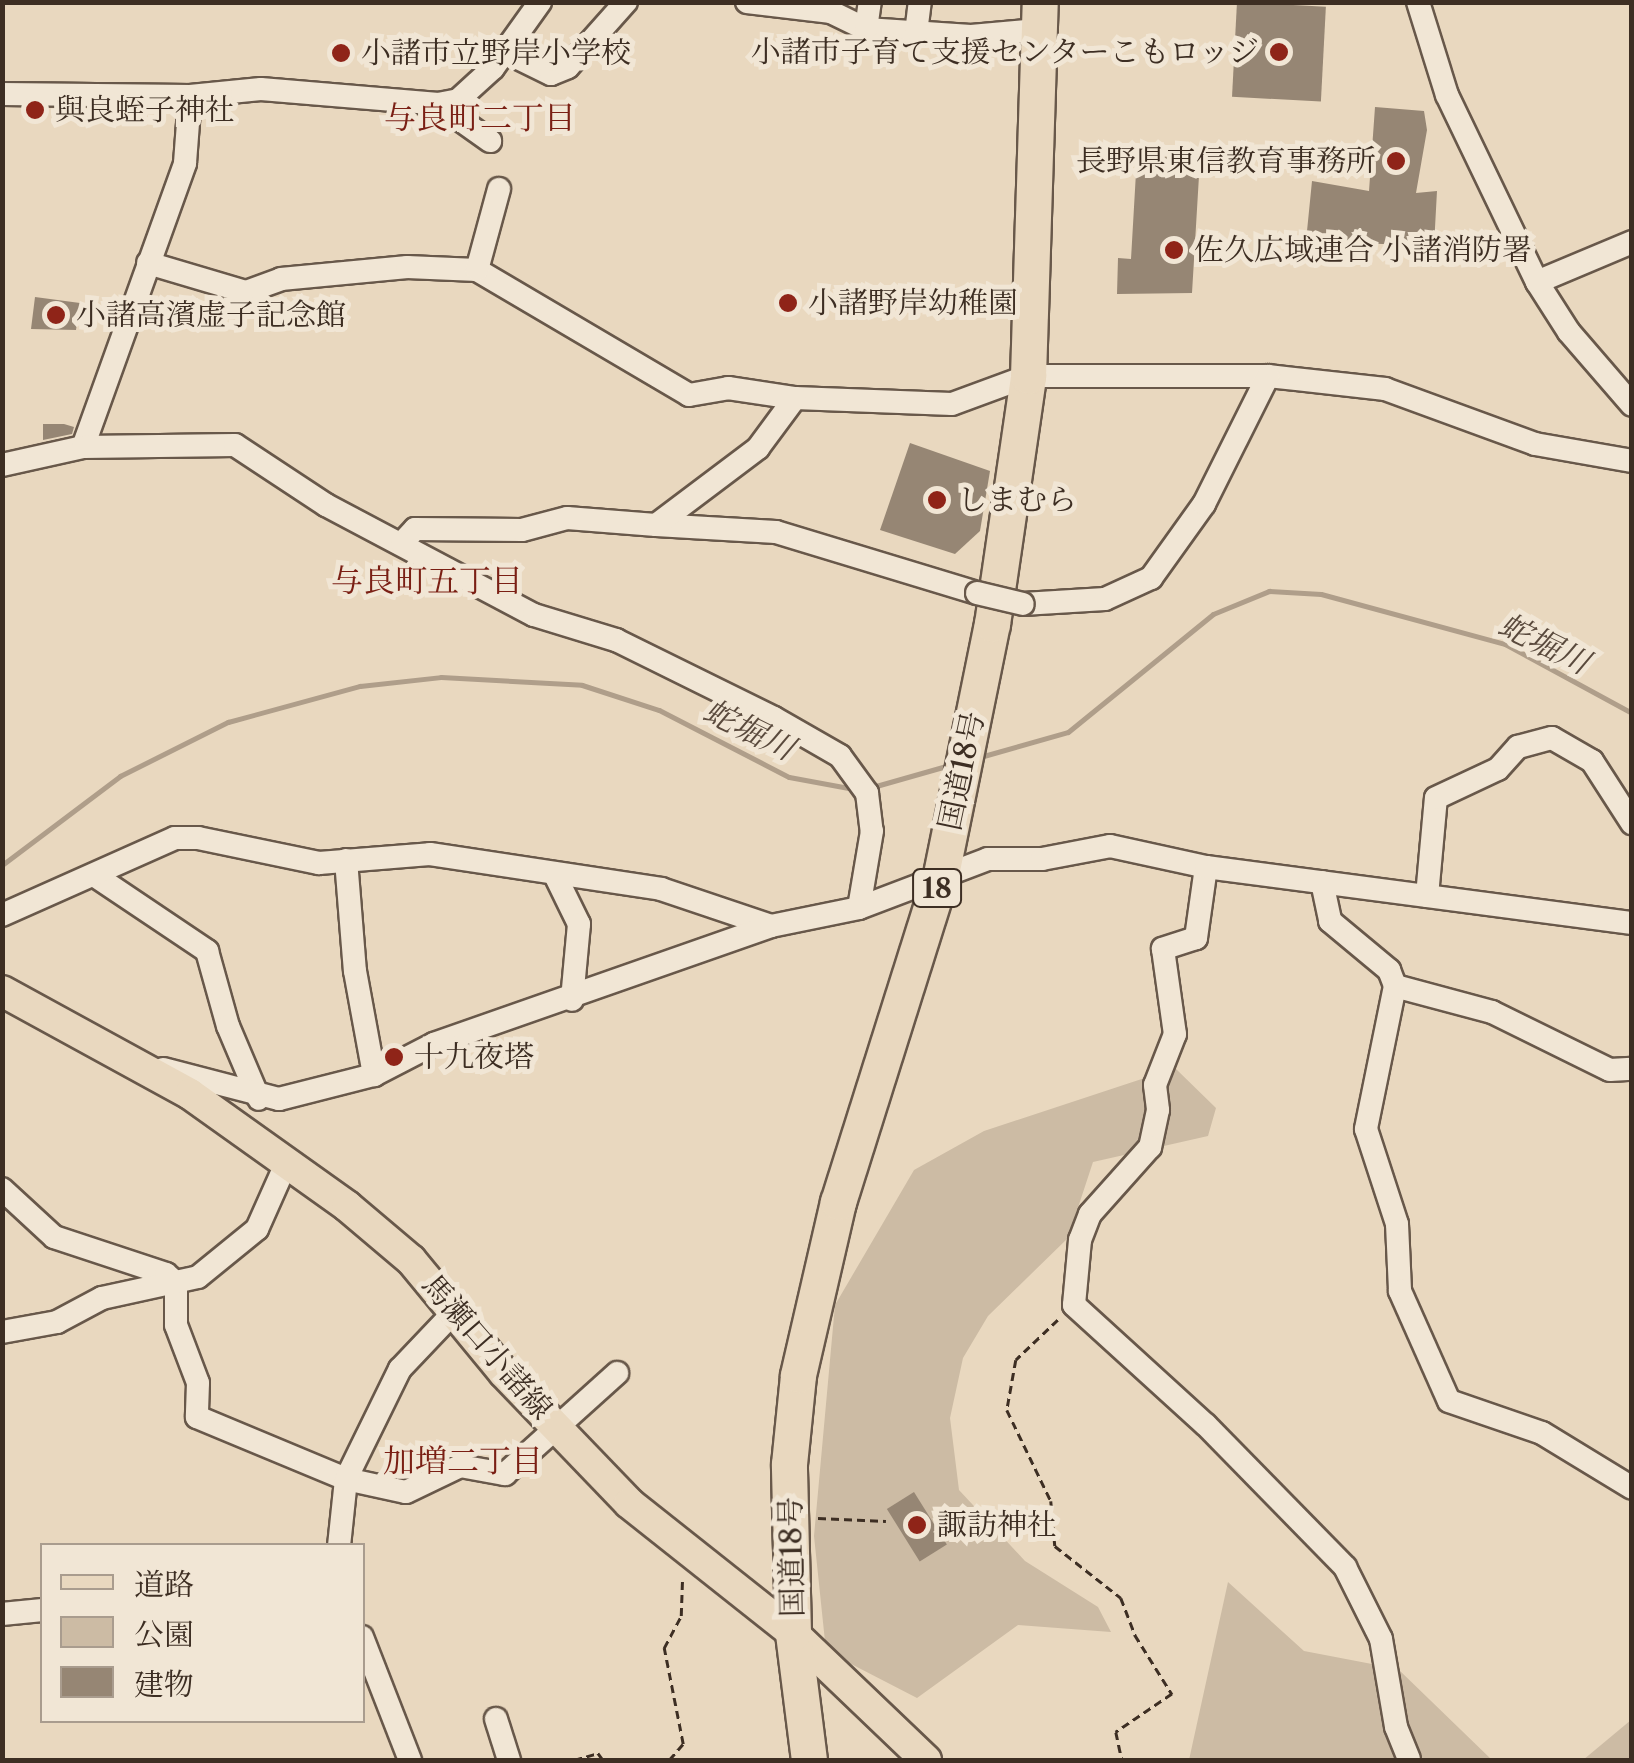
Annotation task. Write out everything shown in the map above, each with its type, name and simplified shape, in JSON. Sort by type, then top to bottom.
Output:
[{"type":"highway","name":"国道18号","points":[[808,1760],[793,1632],[789,1464],[798,1375],[838,1202],[940,879],[992,624],[1028,376],[1039,16]]},
{"type":"main road","name":"馬瀬口小諸線","points":[[2,992],[136,1060],[286,1164],[411,1260],[558,1429],[629,1502],[793,1632],[926,1760]]},
{"type":"street","points":[[2,94],[190,96],[261,89],[438,104],[458,100],[506,52],[540,2]]},
{"type":"street","points":[[506,52],[551,74],[568,67],[626,2]]},
{"type":"street","points":[[746,2],[831,12],[866,29],[916,33],[1039,16]]},
{"type":"street","points":[[866,29],[870,2]]},
{"type":"street","points":[[916,33],[920,2]]},
{"type":"street","points":[[1418,2],[1447,95],[1537,282],[1569,332],[1632,404]]},
{"type":"street","points":[[83,447],[186,163],[190,96]]},
{"type":"street","points":[[438,104],[490,142]]},
{"type":"street","points":[[477,270],[499,189]]},
{"type":"street","points":[[1537,282],[1632,242]]},
{"type":"street","points":[[148,263],[246,292],[281,279],[389,268],[477,270],[690,395],[728,388],[795,398],[952,404],[1028,376],[1268,376],[1385,389],[1535,444],[1632,461]]},
{"type":"street","points":[[402,543],[415,528],[522,530],[568,518],[776,532],[976,594],[1023,604],[1104,599],[1151,578],[1188,531],[1268,376]]},
{"type":"street","points":[[656,525],[758,448],[795,398]]},
{"type":"street","points":[[2,465],[83,447],[235,444],[326,505],[534,616],[616,640],[840,756],[867,793],[872,832],[859,908]]},
{"type":"street","points":[[1427,896],[1436,798],[1498,770],[1518,748],[1552,738],[1592,761],[1632,823]]},
{"type":"street","points":[[2,916],[96,877],[175,838],[318,864],[430,854],[661,889],[771,926]]},
{"type":"street","points":[[136,1060],[259,1098],[374,1075],[434,1044],[572,1000],[771,926],[859,908],[988,859],[1042,859],[1110,846],[1206,867],[1632,924]]},
{"type":"street","points":[[346,860],[355,971],[374,1075]]},
{"type":"street","points":[[1206,867],[1196,938],[1163,950],[1175,1034],[1155,1085],[1158,1110],[1150,1147],[1090,1214],[1080,1240],[1074,1305],[1206,1426],[1345,1568],[1381,1639],[1409,1760]]},
{"type":"street","points":[[554,873],[579,924],[572,1000]]},
{"type":"street","points":[[96,877],[207,952],[228,1026],[259,1098]]},
{"type":"street","points":[[1322,882],[1330,921],[1389,970],[1395,986],[1366,1129],[1397,1224],[1400,1291],[1417,1338],[1449,1401],[1542,1432],[1632,1488]]},
{"type":"street","points":[[1395,986],[1492,1012],[1610,1070],[1632,1069]]},
{"type":"street","points":[[2,1332],[57,1322],[102,1298],[198,1277],[257,1229],[286,1164]]},
{"type":"street","points":[[2,1189],[54,1237],[166,1274],[176,1284],[176,1325],[188,1344],[198,1383],[197,1417],[346,1479],[406,1492],[460,1466],[505,1474],[617,1373]]},
{"type":"street","points":[[338,1543],[346,1479],[400,1369],[456,1310]]},
{"type":"street","points":[[2,1614],[40,1610]]},
{"type":"street","points":[[365,1645],[410,1760]]},
{"type":"street","points":[[496,1719],[509,1760]]},
{"type":"path","points":[[1074,1305],[1016,1360],[1006,1410],[1051,1501],[1055,1546],[1121,1598],[1135,1635],[1172,1694],[1116,1732],[1122,1760]]},
{"type":"path","points":[[792,1516],[886,1521]]},
{"type":"path","points":[[669,1760],[683,1744],[664,1648],[681,1616],[682,1572]]},
{"type":"path","points":[[574,1760],[598,1753],[603,1760]]},
{"type":"green space","points":[[1175,1068],[1216,1108],[1208,1136],[1093,1162],[1068,1238],[988,1316],[963,1358],[950,1418],[959,1490],[1025,1561],[1098,1607],[1111,1632],[1018,1625],[917,1698],[826,1651],[814,1536],[835,1305],[914,1170],[984,1131]]},
{"type":"green space","points":[[1228,1582],[1304,1651],[1398,1669],[1492,1760],[1189,1760]]},
{"type":"green space","points":[[1631,1720],[1631,1760],[1583,1760]]},
{"type":"building","name":"小諸市子育て支援センターこもロッジ","points":[[1237,2],[1326,7],[1321,102],[1232,97]]},
{"type":"building","name":"長野県東信教育事務所","points":[[1375,107],[1424,111],[1427,130],[1416,193],[1437,191],[1434,246],[1306,241],[1312,181],[1369,191]]},
{"type":"building","points":[[1137,155],[1200,159],[1192,293],[1117,294],[1118,258],[1131,259]]},
{"type":"building","name":"小諸高濱虚子記念館","points":[[35,297],[80,303],[76,330],[31,329]]},
{"type":"building","points":[[43,424],[74,427],[72,434],[43,440]]},
{"type":"building","name":"しまむら","points":[[910,443],[990,471],[980,531],[955,554],[880,530]]},
{"type":"building","name":"諏訪神社","points":[[914,1492],[947,1545],[920,1562],[887,1509]]},
{"type":"waterway","name":"蛇堀川","points":[[980,757],[1068,732],[1213,614],[1269,591],[1321,594],[1505,644],[1632,713]]},
{"type":"waterway","name":"蛇堀川","points":[[2,865],[120,776],[228,722],[360,686],[441,677],[582,685],[659,710],[789,777],[854,789]]},
{"type":"waterway","name":"蛇堀川","points":[[869,788],[950,765]]},
{"type":"place","name":"小諸市子育て支援センターこもロッジ","points":[[1279,52]]},
{"type":"place","name":"小諸市立野岸小学校","points":[[341,53]]},
{"type":"place","name":"與良蛭子神社","points":[[35,110]]},
{"type":"place","name":"長野県東信教育事務所","points":[[1396,161]]},
{"type":"place","name":"佐久広域連合 小諸消防署","points":[[1174,250]]},
{"type":"place","name":"小諸野岸幼稚園","points":[[788,303]]},
{"type":"place","name":"小諸高濱虚子記念館","points":[[56,315]]},
{"type":"place","name":"しまむら","points":[[937,500]]},
{"type":"place","name":"十九夜塔","points":[[394,1057]]},
{"type":"place","name":"諏訪神社","points":[[917,1525]]},
{"type":"district","name":"与良町二丁目","points":[[480,118]]},
{"type":"district","name":"与良町五丁目","points":[[427,581]]},
{"type":"district","name":"加増二丁目","points":[[463,1461]]}]
